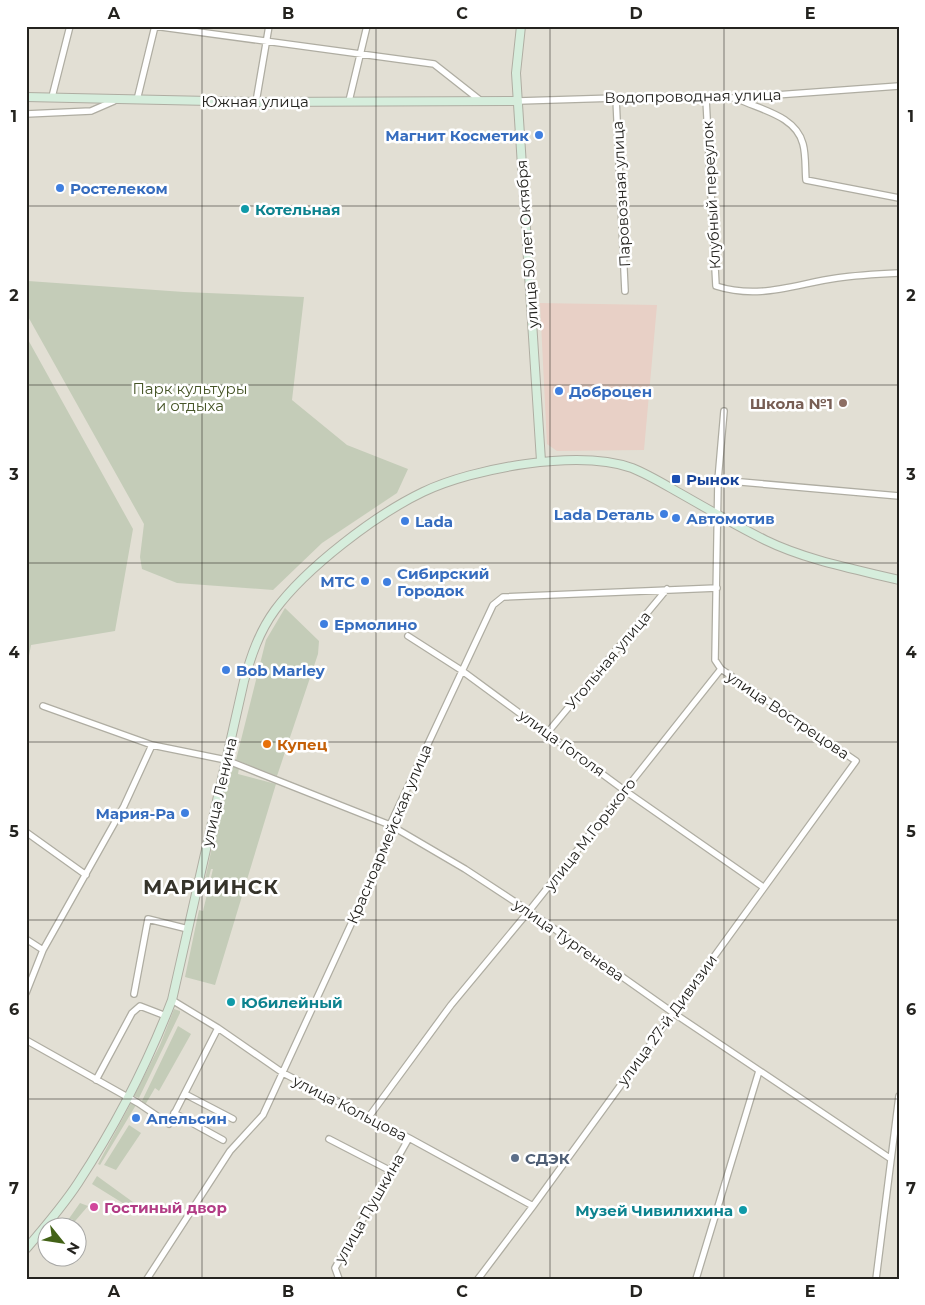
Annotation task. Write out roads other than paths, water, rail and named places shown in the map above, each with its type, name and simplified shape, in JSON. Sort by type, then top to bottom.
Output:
[{"type":"main road","name":"улица 50 лет Октября","points":[[521,26],[516,73],[541,461]]},
{"type":"main road","name":"Южная улица","points":[[26,97],[114,101],[518,101]]},
{"type":"main road","name":"улица Ленина","points":[[26,1249],[77,1185],[130,1098],[166,1016],[172,1000],[250,659],[260,633],[289,593],[318,566],[374,522],[424,492],[467,477],[541,461],[590,461],[631,468],[767,541],[830,563],[899,580]]},
{"type":"street","points":[[52,97],[70,26]]},
{"type":"street","points":[[137,100],[154,26],[434,64],[484,102]]},
{"type":"street","points":[[256,102],[269,26]]},
{"type":"street","points":[[349,101],[367,26]]},
{"type":"street","name":"Водопроводная улица","points":[[518,101],[616,98],[736,98],[899,86]]},
{"type":"street","name":"Паровозная улица","points":[[616,98],[625,291]]},
{"type":"street","points":[[736,98],[783,118],[793,126],[803,144],[806,180],[899,198]]},
{"type":"street","name":"Клубный переулок","points":[[706,99],[716,286],[736,292],[778,291],[836,278],[899,273]]},
{"type":"street","points":[[26,114],[91,111],[114,101]]},
{"type":"street","points":[[721,669],[715,660],[718,480],[724,411]]},
{"type":"street","points":[[718,480],[899,496]]},
{"type":"street","name":"Красноармейская улица","points":[[147,1279],[230,1151],[264,1115],[394,831],[390,825],[493,604],[503,597],[668,588],[717,588]]},
{"type":"street","name":"Угольная улица","points":[[548,732],[668,588]]},
{"type":"street","name":"улица Гоголя","points":[[408,636],[461,670],[548,732],[624,790],[763,887]]},
{"type":"street","name":"улица Вострецова","points":[[721,669],[856,761]]},
{"type":"street","name":"улица М.Горького","points":[[368,1118],[451,1005],[529,911],[721,669]]},
{"type":"street","name":"улица Тургенева","points":[[43,706],[152,745],[226,760],[390,825],[465,869],[529,911],[672,1012],[891,1159]]},
{"type":"street","points":[[26,993],[43,950],[124,806],[152,745]]},
{"type":"street","name":"улица 27-й Дивизии","points":[[478,1279],[856,761]]},
{"type":"street","points":[[26,832],[86,876]]},
{"type":"street","points":[[134,994],[148,919],[188,928]]},
{"type":"street","points":[[26,939],[43,950]]},
{"type":"street","name":"улица Кольцова","points":[[172,1000],[218,1028],[283,1073],[409,1138],[533,1206]]},
{"type":"street","points":[[96,1080],[132,1013],[140,1006],[166,1016]]},
{"type":"street","points":[[26,1040],[130,1098],[168,1124],[218,1028]]},
{"type":"street","points":[[696,1279],[759,1071]]},
{"type":"street","points":[[184,1094],[233,1120]]},
{"type":"street","points":[[876,1279],[899,1096]]},
{"type":"street","points":[[174,1113],[223,1140]]},
{"type":"street","name":"улица Пушкина","points":[[339,1279],[335,1268],[409,1138]]},
{"type":"street","points":[[329,1139],[391,1171]]},
{"type":"place","name":"Магнит Косметик","points":[[539,135]]},
{"type":"place","name":"Ростелеком","points":[[60,188]]},
{"type":"place","name":"Котельная","points":[[245,209]]},
{"type":"place","name":"Доброцен","points":[[559,391]]},
{"type":"place","name":"Школа №1","points":[[843,403]]},
{"type":"place","name":"Рынок","points":[[676,479]]},
{"type":"place","name":"Lada Dеталь","points":[[664,514]]},
{"type":"place","name":"Автомотив","points":[[676,518]]},
{"type":"place","name":"Lada","points":[[405,521]]},
{"type":"place","name":"МТС","points":[[365,581]]},
{"type":"place","name":"Сибирский Городок","points":[[387,582]]},
{"type":"place","name":"Ермолино","points":[[324,624]]},
{"type":"place","name":"Bob Marley","points":[[226,670]]},
{"type":"place","name":"Купец","points":[[267,744]]},
{"type":"place","name":"Мария-Ра","points":[[185,813]]},
{"type":"place","name":"Юбилейный","points":[[231,1002]]},
{"type":"place","name":"Апельсин","points":[[136,1118]]},
{"type":"place","name":"СДЭК","points":[[515,1158]]},
{"type":"place","name":"Гостиный двор","points":[[94,1207]]},
{"type":"place","name":"Музей Чивилихина","points":[[743,1210]]},
{"type":"district","name":"МАРИИНСК","points":[[211,887]]},
{"type":"park label","name":"Парк культуры и отдыха","points":[[190,396]]}]
